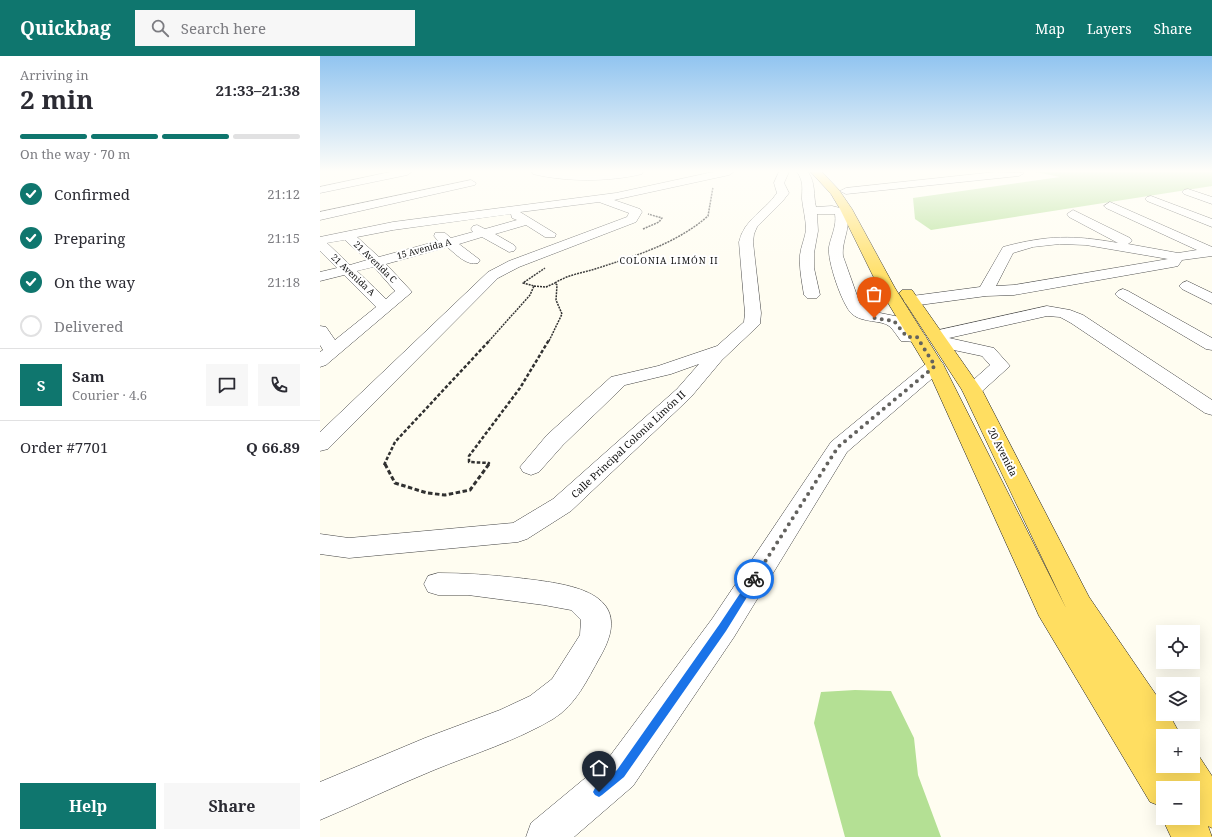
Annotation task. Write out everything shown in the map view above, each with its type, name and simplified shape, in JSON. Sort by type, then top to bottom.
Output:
[{"type":"main road","name":"20 Avenida","points":[[846,208],[887,288],[932,345],[972,390],[1079,606],[1159,729]]},
{"type":"main road","name":"20 Avenida","points":[[856,208],[912,301],[1049,607],[1158,781]]},
{"type":"main road","points":[[1189,773],[1212,809]]},
{"type":"main road","points":[[1185,825],[1193,837]]},
{"type":"street","points":[[320,216],[355,208]]},
{"type":"street","points":[[320,241],[393,226],[527,208]]},
{"type":"street","points":[[320,444],[493,275],[514,264],[632,218],[639,208]]},
{"type":"street","name":"Calle Principal Colonia Limón II","points":[[320,544],[349,548],[518,532],[562,505],[684,393],[716,356],[752,324],[753,313],[748,251],[744,243],[747,233],[768,208]]},
{"type":"street","points":[[1115,208],[1212,252]]},
{"type":"street","points":[[1174,208],[1212,223]]},
{"type":"street","points":[[812,295],[807,268],[807,253],[812,231],[811,211],[832,210],[840,212],[842,219],[836,256],[847,296],[856,311],[874,318],[894,321],[907,337],[932,345],[988,352],[1001,366],[972,390]]},
{"type":"street","points":[[509,211],[550,234]]},
{"type":"street","points":[[1073,214],[1125,240],[1133,249]]},
{"type":"street","points":[[457,218],[509,248]]},
{"type":"street","name":"15 Avenida A","points":[[320,277],[528,221]]},
{"type":"street","points":[[393,226],[402,230],[428,228],[473,260]]},
{"type":"street","name":"21 Avenida C","points":[[347,235],[376,261],[404,290],[403,294],[386,306]]},
{"type":"street","points":[[986,291],[1008,250],[1032,243],[1060,240],[1086,241],[1178,257],[1212,252]]},
{"type":"street","name":"21 Avenida A","points":[[320,244],[386,306]]},
{"type":"street","points":[[912,301],[986,291],[1014,290],[1173,263],[1178,257]]},
{"type":"street","points":[[1187,286],[1212,299]]},
{"type":"street","points":[[1123,294],[1212,345]]},
{"type":"street","points":[[320,331],[326,355],[386,306]]},
{"type":"street","points":[[545,837],[620,773],[722,628],[838,447],[932,345],[1047,311],[1064,313],[1077,319],[1212,409]]},
{"type":"street","points":[[531,467],[555,440],[618,381],[664,370],[726,348]]},
{"type":"street","points":[[320,801],[425,756],[508,724],[542,707],[563,690],[594,638],[596,616],[578,600],[504,587],[468,584],[438,584]]},
{"type":"path","points":[[640,230],[659,222],[662,218],[642,208]]},
{"type":"path","points":[[549,266],[523,283],[534,286],[546,286],[555,283],[564,276],[591,270],[658,247],[690,231],[708,216],[709,208]]},
{"type":"path","points":[[534,286],[530,295],[395,442],[384,465],[395,483],[427,493],[445,495],[470,490],[489,463],[470,462],[469,456],[516,396],[553,334],[562,314],[556,300],[557,285],[555,283]]},
{"type":"green space","points":[[914,208],[1069,208],[931,230],[915,219]]},
{"type":"green space","points":[[855,690],[891,691],[914,738],[918,775],[941,837],[845,837],[814,723],[821,692]]},
{"type":"way so far","points":[[754,579],[838,447],[923,374],[935,366],[917,337],[907,337],[894,321],[874,318]]},
{"type":"district","name":"COLONIA LIMÓN II","points":[[669,261]]},
{"type":"route","points":[[599,792],[620,773],[722,628],[754,579]]}]
